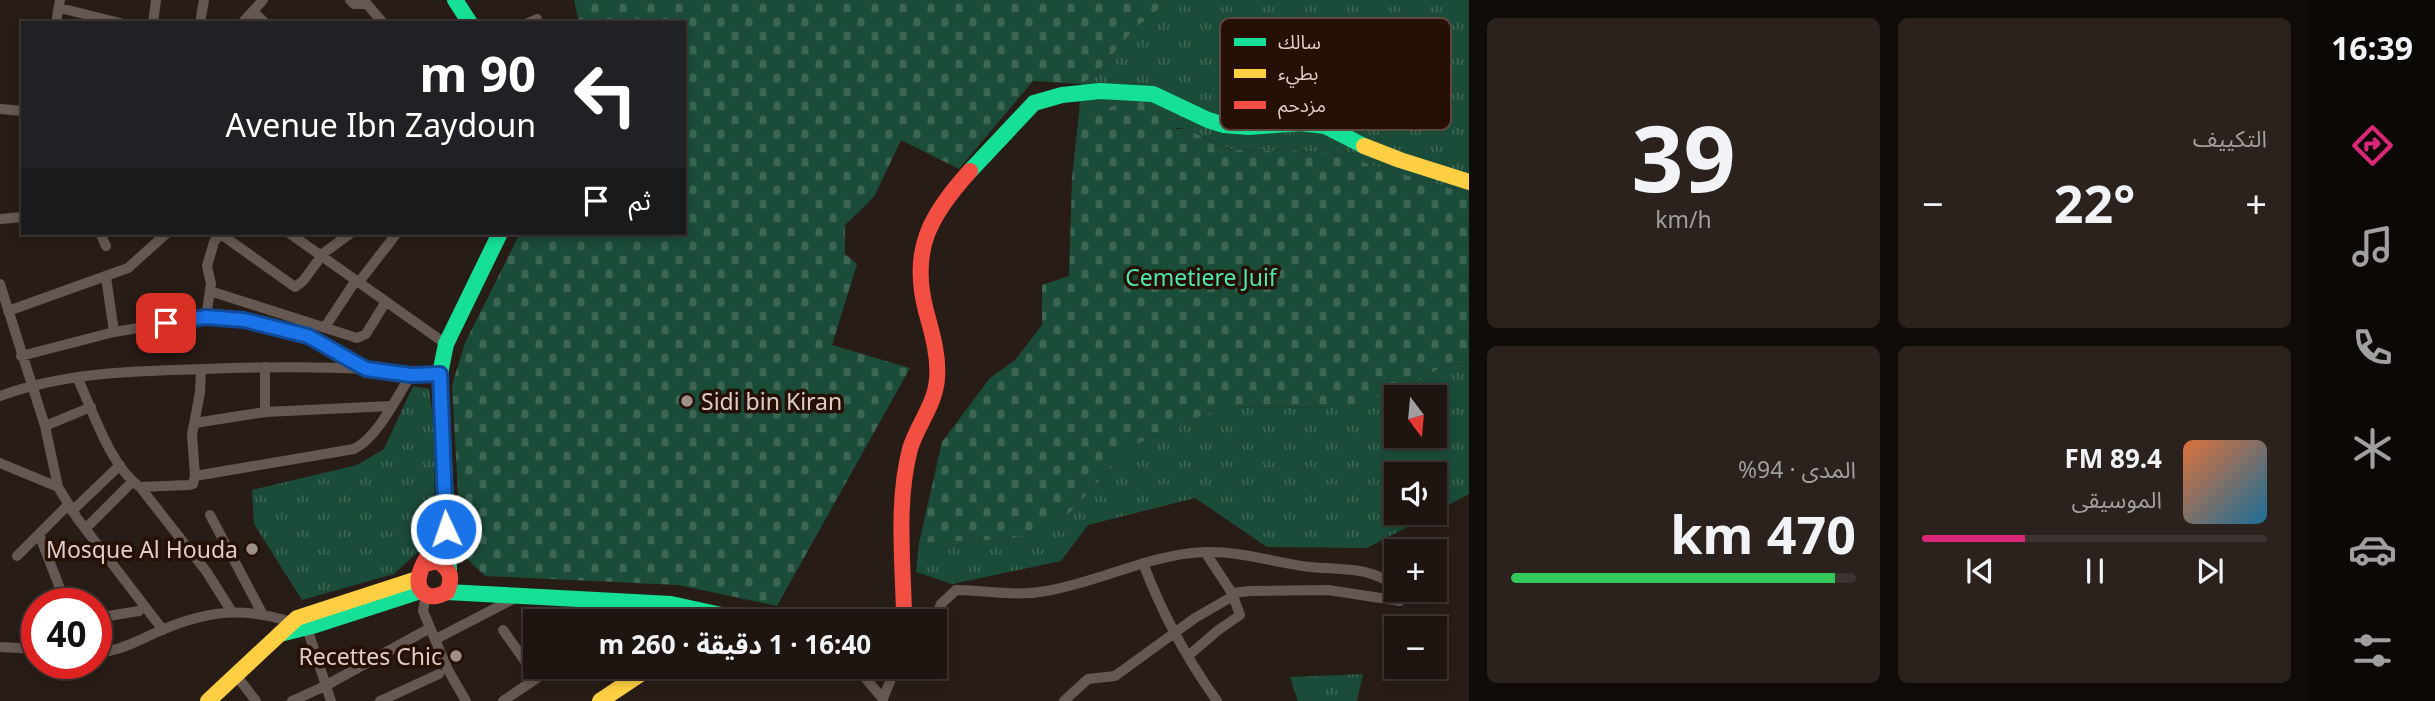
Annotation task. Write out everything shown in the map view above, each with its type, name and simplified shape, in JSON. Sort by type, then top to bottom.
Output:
[{"type":"street","points":[[153,21],[156,0]]},
{"type":"street","points":[[200,21],[204,0]]},
{"type":"street","points":[[244,21],[263,0]]},
{"type":"street","points":[[350,0],[354,4],[367,4],[381,21]]},
{"type":"street","points":[[458,1],[467,21]]},
{"type":"street","points":[[60,4],[102,21]]},
{"type":"street","points":[[253,10],[263,21]]},
{"type":"street","points":[[901,609],[904,481],[911,447],[934,393],[938,370],[934,338],[919,277],[922,245],[940,207],[1034,103],[1048,97],[1123,91],[1146,92],[1167,99],[1202,118],[1220,123]]},
{"type":"street","points":[[0,109],[21,111]]},
{"type":"street","points":[[1333,130],[1399,160],[1469,182]]},
{"type":"street","points":[[0,219],[21,217]]},
{"type":"street","points":[[101,235],[106,246]]},
{"type":"street","points":[[6,315],[128,268],[165,235]]},
{"type":"street","points":[[206,317],[211,280],[206,266],[219,235],[295,287],[303,281],[319,258],[348,235]]},
{"type":"street","points":[[291,235],[319,258],[357,281],[446,344]]},
{"type":"street","points":[[325,327],[357,281],[395,235]]},
{"type":"street","points":[[208,701],[312,611],[421,588],[437,597],[450,587],[440,374],[446,344],[499,235]]},
{"type":"street","points":[[106,277],[114,332]]},
{"type":"street","points":[[0,284],[6,315],[45,426],[58,487],[70,508],[163,629]]},
{"type":"street","points":[[210,291],[357,338],[363,337],[385,303]]},
{"type":"street","points":[[21,356],[114,332],[206,317],[244,320],[308,336],[366,369]]},
{"type":"street","points":[[0,396],[30,385],[148,370],[313,366],[411,375],[440,374]]},
{"type":"street","points":[[265,367],[265,412]]},
{"type":"street","points":[[86,528],[136,485],[193,484],[195,476],[192,445],[201,369]]},
{"type":"street","points":[[195,476],[354,449],[367,441],[411,375]]},
{"type":"street","points":[[77,377],[120,466],[206,571],[232,612]]},
{"type":"street","points":[[194,423],[265,412],[391,405]]},
{"type":"street","points":[[45,426],[92,407]]},
{"type":"street","points":[[0,463],[58,487]]},
{"type":"street","points":[[17,556],[120,466]]},
{"type":"street","points":[[211,515],[262,613]]},
{"type":"street","points":[[446,529],[421,568],[422,610],[448,670],[466,701]]},
{"type":"street","points":[[39,534],[60,588]]},
{"type":"street","points":[[1188,656],[1240,615],[1232,595],[1205,552]]},
{"type":"street","points":[[938,609],[955,590],[1000,594],[1046,591],[1143,563],[1205,552],[1243,555],[1307,567],[1353,569],[1375,574],[1384,579]]},
{"type":"street","points":[[425,564],[438,561],[450,571],[491,594]]},
{"type":"street","points":[[1143,563],[1153,589],[1188,656],[1217,701]]},
{"type":"street","points":[[1064,701],[1088,679],[1113,677],[1232,595],[1260,591],[1328,590],[1384,598]]},
{"type":"street","points":[[446,592],[671,604],[689,609]]},
{"type":"street","points":[[436,639],[521,595]]},
{"type":"street","points":[[112,615],[139,611]]},
{"type":"street","points":[[112,650],[198,618],[232,612],[262,613],[294,629],[326,686],[331,701]]},
{"type":"street","points":[[292,701],[326,686],[430,628]]},
{"type":"street","points":[[503,629],[537,678],[503,701]]},
{"type":"street","points":[[0,647],[21,648]]},
{"type":"street","points":[[380,701],[439,674]]},
{"type":"street","points":[[236,675],[256,701]]},
{"type":"street","points":[[600,701],[633,679]]},
{"type":"street","points":[[865,679],[882,700],[891,679]]},
{"type":"green space","points":[[574,0],[1170,0],[1135,28],[1096,74],[1081,84],[1033,81],[959,169],[901,140],[874,197],[845,225],[845,254],[857,264],[832,345],[910,368],[777,606],[678,585],[485,576],[466,558],[458,494],[452,385],[465,343],[519,235],[686,235],[686,21],[579,21]]},
{"type":"green space","points":[[1170,0],[1469,0],[1469,194],[1329,152],[1233,150],[1186,129],[1079,113],[1081,84],[1096,74],[1135,28]]},
{"type":"green space","name":"Cemetiere Juif","points":[[1145,100],[1172,113],[1176,129],[1186,129],[1232,150],[1329,152],[1469,194],[1469,363],[1443,367],[1404,385],[1384,385],[1384,394],[1356,407],[1220,408],[1130,447],[1067,516],[1011,539],[919,543],[942,442],[990,378],[1015,360],[1042,325],[1042,285],[1069,276],[1072,178],[1079,113]]},
{"type":"green space","points":[[1469,363],[1469,494],[1447,506],[1447,462],[1384,462],[1384,525],[1411,525],[1367,548],[1267,547],[1195,498],[1088,525],[1061,561],[952,584],[916,572],[919,543],[1011,539],[1067,516],[1130,447],[1220,408],[1356,407],[1384,394],[1384,448],[1447,448],[1447,385],[1404,385],[1443,367]]},
{"type":"green space","points":[[413,386],[429,389],[435,432],[434,537],[394,574],[302,600],[254,524],[252,490],[357,465],[384,449]]},
{"type":"green space","points":[[1363,674],[1357,701],[1298,701],[1290,677]]},
{"type":"traffic: fast","points":[[455,0],[469,21]]},
{"type":"traffic: fast","points":[[970,171],[1034,103],[1062,95],[1100,91],[1153,94],[1220,124]]},
{"type":"traffic: fast","points":[[1333,130],[1364,146]]},
{"type":"traffic: fast","points":[[449,569],[440,374],[446,344],[499,235]]},
{"type":"traffic: fast","points":[[280,634],[421,591]]},
{"type":"traffic: fast","points":[[447,592],[671,604],[694,609]]},
{"type":"traffic: slow","points":[[1364,146],[1469,182]]},
{"type":"traffic: slow","points":[[208,701],[297,618],[417,579]]},
{"type":"traffic: slow","points":[[600,701],[633,679]]},
{"type":"traffic: jam","points":[[904,609],[901,532],[906,469],[910,449],[933,398],[937,379],[936,353],[922,289],[922,251],[934,219],[970,171]]},
{"type":"traffic: jam","points":[[425,564],[438,561],[446,568],[450,575],[447,592],[436,596],[425,594],[420,588],[419,580],[420,571],[430,552],[446,529]]},
{"type":"place","name":"Sidi bin Kiran","points":[[687,401]]},
{"type":"place","name":"Mosque Al Houda","points":[[252,549]]},
{"type":"place","name":"Recettes Chic","points":[[456,656]]},
{"type":"route","points":[[166,323],[206,317],[244,320],[308,336],[366,369],[396,374],[440,374],[446,529]]}]
